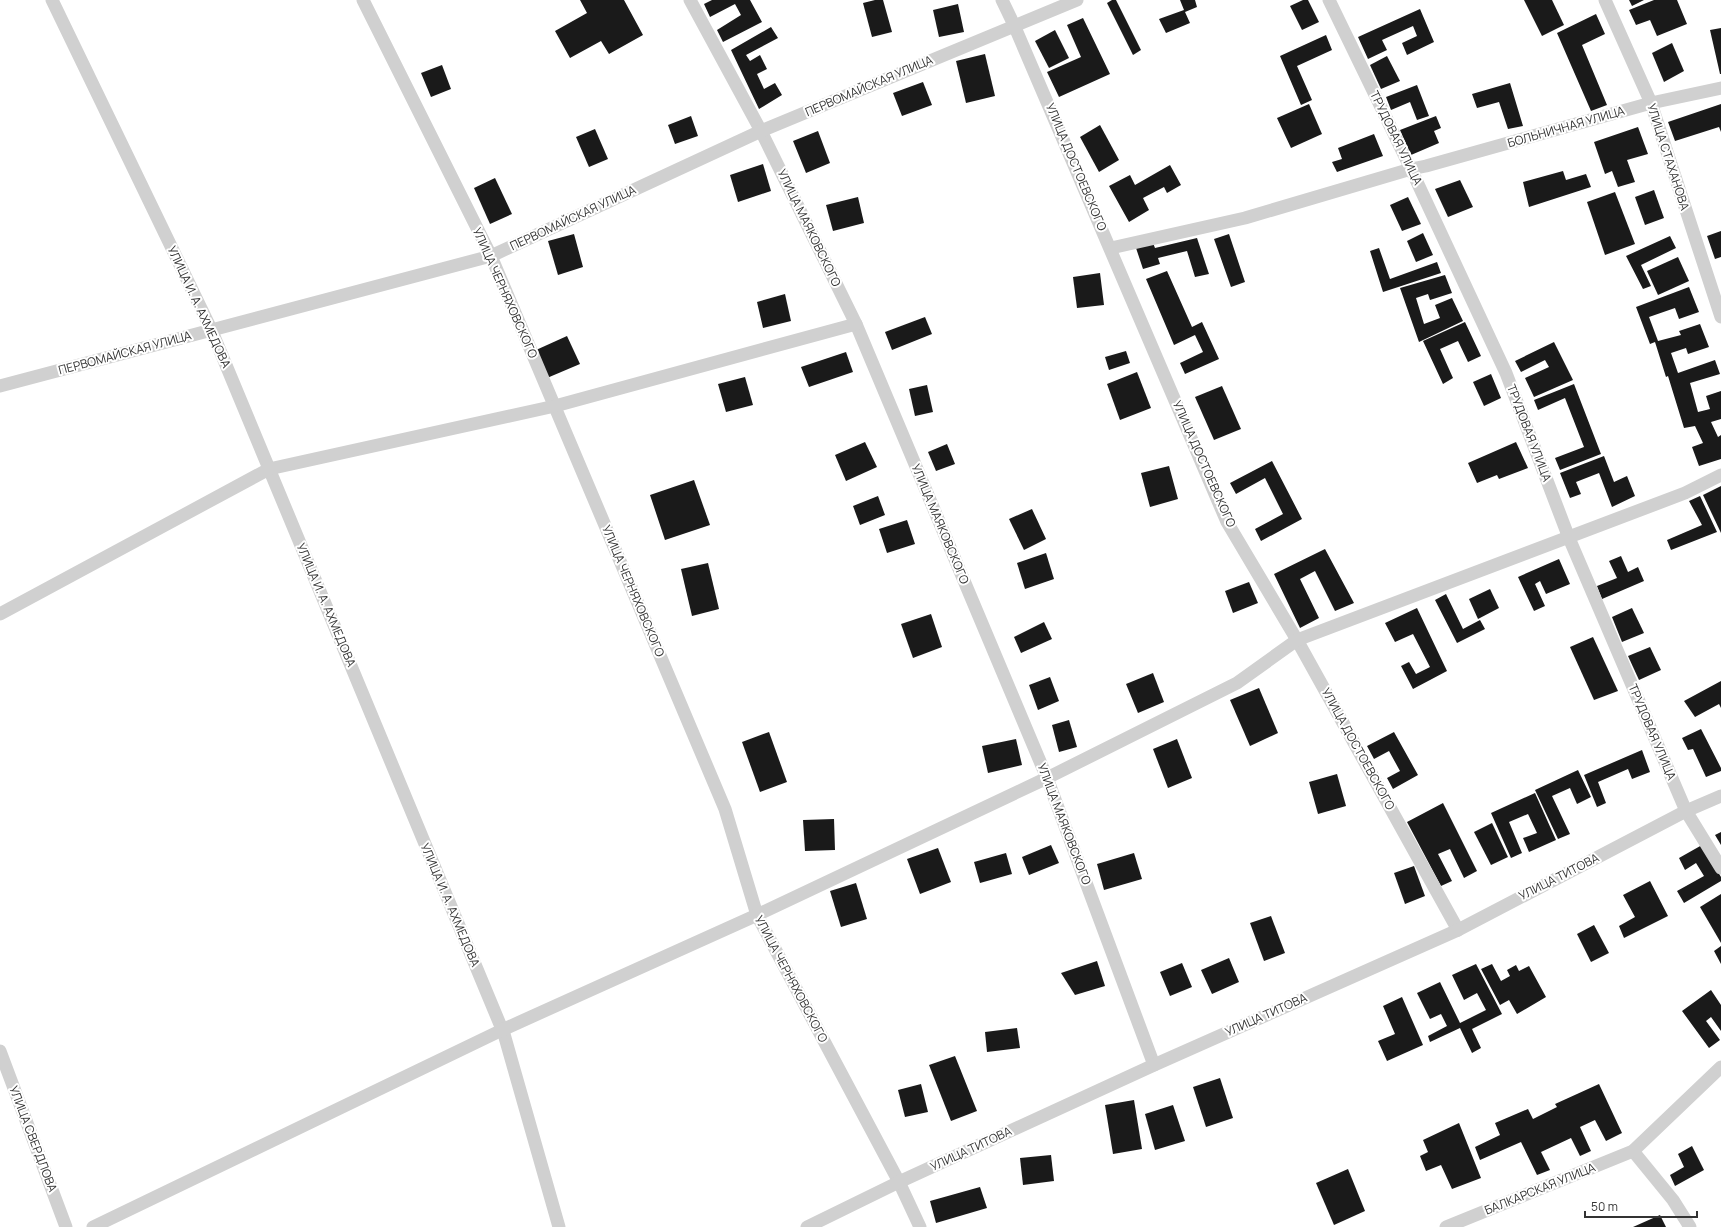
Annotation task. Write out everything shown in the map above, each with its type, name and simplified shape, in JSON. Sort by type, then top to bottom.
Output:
[{"type":"street","name":"УЛИЦА И. А. АХМЕДОВА","points":[[52,0],[211,330],[502,1030],[559,1227]]},
{"type":"street","name":"УЛИЦА ЧЕРНЯХОВСКОГО","points":[[363,0],[491,256],[725,809],[757,915],[899,1182],[920,1227]]},
{"type":"street","name":"УЛИЦА МАЯКОВСКОГО","points":[[690,0],[762,131],[856,324],[1047,778],[1154,1065]]},
{"type":"street","name":"УЛИЦА ДОСТОЕВСКОГО","points":[[1002,0],[1111,248],[1227,522],[1297,640],[1458,930]]},
{"type":"street","name":"ПЕРВОМАЙСКАЯ УЛИЦА","points":[[0,386],[491,256],[762,131],[1077,0]]},
{"type":"street","name":"ТРУДОВАЯ УЛИЦА","points":[[1329,0],[1411,169],[1506,373],[1569,538],[1686,811],[1721,868]]},
{"type":"street","name":"УЛИЦА СТАХАНОВА","points":[[1604,0],[1651,103],[1721,317]]},
{"type":"street","name":"БОЛЬНИЧНАЯ УЛИЦА","points":[[1111,248],[1245,218],[1411,169],[1651,103],[1721,88]]},
{"type":"street","points":[[0,614],[269,469],[555,406],[856,324]]},
{"type":"street","points":[[93,1227],[502,1030],[757,915],[1047,778],[1237,683],[1297,640],[1569,538],[1684,493],[1721,475]]},
{"type":"street","name":"УЛИЦА ТИТОВА","points":[[807,1227],[899,1182],[1154,1065],[1458,930],[1686,811],[1721,796]]},
{"type":"street","name":"УЛИЦА СВЕРДЛОВА","points":[[0,1051],[66,1227]]},
{"type":"street","points":[[1690,1227],[1673,1200],[1633,1151],[1721,1067]]},
{"type":"street","name":"БАЛКАРСКАЯ УЛИЦА","points":[[1446,1227],[1633,1151]]},
{"type":"building","points":[[580,0],[624,0],[643,35],[609,54],[601,41],[570,58],[555,31],[587,13]]},
{"type":"building","points":[[712,0],[750,0],[762,22],[723,42],[717,30],[741,15],[735,4],[710,17],[704,4]]},
{"type":"building","points":[[883,0],[892,32],[872,37],[863,3]]},
{"type":"building","points":[[1112,0],[1116,0],[1141,50],[1133,55],[1107,3]]},
{"type":"building","points":[[1180,0],[1195,0],[1197,7],[1185,12],[1190,23],[1166,33],[1159,19],[1184,10]]},
{"type":"building","points":[[1303,0],[1308,0],[1319,22],[1302,30],[1290,6]]},
{"type":"building","points":[[1524,0],[1552,0],[1564,25],[1542,36]]},
{"type":"building","points":[[1629,0],[1644,0],[1632,6]]},
{"type":"building","points":[[1654,0],[1677,0],[1687,24],[1657,36],[1650,20],[1636,25],[1629,10]]},
{"type":"building","points":[[958,4],[964,32],[939,37],[933,10]]},
{"type":"building","points":[[1420,9],[1434,42],[1407,55],[1402,43],[1417,36],[1413,26],[1382,40],[1387,50],[1368,59],[1358,37]]},
{"type":"building","points":[[1596,14],[1605,34],[1582,45],[1607,105],[1591,111],[1557,33]]},
{"type":"building","points":[[1083,18],[1110,74],[1059,97],[1047,72],[1081,57],[1067,25]]},
{"type":"building","points":[[771,27],[778,38],[746,55],[750,61],[760,55],[767,69],[757,74],[764,89],[775,83],[782,95],[759,109],[731,50]]},
{"type":"building","points":[[1721,28],[1721,74],[1720,74],[1710,30]]},
{"type":"building","points":[[1055,30],[1069,58],[1049,68],[1035,41]]},
{"type":"building","points":[[1326,35],[1332,50],[1297,66],[1312,100],[1301,105],[1280,56]]},
{"type":"building","points":[[1672,43],[1684,71],[1664,82],[1652,53]]},
{"type":"building","points":[[985,54],[995,96],[966,103],[956,61]]},
{"type":"building","points":[[1387,56],[1400,81],[1381,89],[1370,65]]},
{"type":"building","points":[[442,65],[451,89],[431,97],[421,73]]},
{"type":"building","points":[[923,82],[932,105],[902,116],[893,93]]},
{"type":"building","points":[[1510,83],[1523,126],[1508,129],[1499,102],[1477,108],[1472,94]]},
{"type":"building","points":[[1417,85],[1429,116],[1417,120],[1410,102],[1391,110],[1386,97]]},
{"type":"building","points":[[1309,104],[1322,134],[1291,148],[1277,118]]},
{"type":"building","points":[[1721,104],[1721,132],[1719,127],[1675,141],[1668,122]]},
{"type":"building","points":[[691,116],[698,136],[675,144],[668,125]]},
{"type":"building","points":[[1436,116],[1441,128],[1434,131],[1439,143],[1411,155],[1400,130]]},
{"type":"building","points":[[1100,125],[1119,160],[1099,172],[1080,137]]},
{"type":"building","points":[[1638,127],[1648,154],[1627,160],[1635,182],[1618,187],[1612,171],[1605,174],[1594,142]]},
{"type":"building","points":[[595,129],[608,159],[589,167],[576,137]]},
{"type":"building","points":[[818,131],[830,163],[806,173],[793,141]]},
{"type":"building","points":[[1374,134],[1383,156],[1337,172],[1332,162],[1342,159],[1338,148]]},
{"type":"building","points":[[763,164],[771,191],[738,202],[730,175]]},
{"type":"building","points":[[1170,165],[1181,185],[1167,193],[1164,187],[1143,198],[1149,210],[1129,222],[1109,186],[1130,175],[1135,185]]},
{"type":"building","points":[[1563,171],[1566,180],[1586,174],[1591,187],[1529,207],[1523,182]]},
{"type":"building","points":[[495,178],[512,214],[490,224],[474,188]]},
{"type":"building","points":[[1460,180],[1473,207],[1448,217],[1435,189]]},
{"type":"building","points":[[1654,190],[1664,218],[1645,225],[1635,197]]},
{"type":"building","points":[[1615,192],[1635,244],[1605,255],[1587,202]]},
{"type":"building","points":[[858,197],[864,223],[833,231],[826,205]]},
{"type":"building","points":[[1408,197],[1421,224],[1402,231],[1390,205]]},
{"type":"building","points":[[1721,231],[1721,257],[1715,259],[1707,236]]},
{"type":"building","points":[[1423,233],[1433,255],[1416,262],[1407,241]]},
{"type":"building","points":[[574,234],[583,267],[558,275],[548,241]]},
{"type":"building","points":[[1229,234],[1245,282],[1231,287],[1214,239]]},
{"type":"building","points":[[1670,236],[1676,248],[1641,265],[1651,286],[1643,289],[1626,256]]},
{"type":"building","points":[[1197,238],[1209,274],[1195,277],[1187,251],[1158,258],[1160,264],[1143,269],[1136,248],[1153,243],[1155,248]]},
{"type":"building","points":[[1379,248],[1390,279],[1437,262],[1441,273],[1383,292],[1370,251]]},
{"type":"building","points":[[1678,257],[1689,281],[1658,295],[1647,271]]},
{"type":"building","points":[[1167,271],[1192,327],[1202,322],[1219,359],[1185,374],[1180,363],[1203,352],[1195,335],[1174,345],[1146,279]]},
{"type":"building","points":[[1100,273],[1104,305],[1077,308],[1073,277]]},
{"type":"building","points":[[1445,275],[1452,293],[1430,300],[1428,294],[1416,298],[1424,324],[1440,318],[1435,305],[1452,298],[1463,321],[1419,342],[1400,288]]},
{"type":"building","points":[[1689,287],[1699,312],[1679,319],[1675,308],[1649,317],[1658,341],[1681,335],[1679,331],[1700,324],[1709,347],[1688,354],[1686,348],[1671,353],[1678,373],[1715,360],[1720,374],[1690,383],[1698,412],[1710,409],[1706,396],[1721,391],[1721,419],[1711,422],[1718,437],[1721,435],[1721,459],[1699,466],[1692,447],[1703,443],[1695,426],[1684,428],[1668,376],[1666,377],[1655,342],[1650,344],[1636,307]]},
{"type":"building","points":[[785,294],[791,321],[763,328],[757,302]]},
{"type":"building","points":[[925,317],[932,334],[892,350],[885,332]]},
{"type":"building","points":[[1465,322],[1481,356],[1468,362],[1458,341],[1440,349],[1453,378],[1443,384],[1423,341]]},
{"type":"building","points":[[567,336],[580,364],[547,378],[536,350]]},
{"type":"building","points":[[1554,342],[1573,380],[1534,397],[1525,378],[1549,367],[1545,360],[1521,372],[1515,361]]},
{"type":"building","points":[[1126,351],[1130,363],[1109,370],[1105,357]]},
{"type":"building","points":[[846,352],[853,372],[809,387],[801,367]]},
{"type":"building","points":[[1137,372],[1151,408],[1120,420],[1107,384]]},
{"type":"building","points":[[1491,374],[1501,398],[1484,406],[1473,382]]},
{"type":"building","points":[[745,377],[753,405],[726,412],[718,384]]},
{"type":"building","points":[[1574,384],[1601,454],[1560,470],[1555,458],[1584,447],[1565,398],[1538,410],[1534,400]]},
{"type":"building","points":[[927,385],[933,412],[915,416],[909,389]]},
{"type":"building","points":[[1222,386],[1241,429],[1214,440],[1195,397]]},
{"type":"building","points":[[865,442],[877,467],[846,481],[835,455]]},
{"type":"building","points":[[1516,442],[1528,468],[1499,479],[1497,475],[1477,483],[1468,463]]},
{"type":"building","points":[[947,444],[955,464],[936,471],[928,452]]},
{"type":"building","points":[[1604,456],[1614,482],[1627,476],[1635,496],[1612,507],[1599,473],[1576,482],[1581,494],[1570,498],[1560,473]]},
{"type":"building","points":[[1272,461],[1302,519],[1261,541],[1255,529],[1283,514],[1265,478],[1236,494],[1230,483]]},
{"type":"building","points":[[1169,466],[1178,499],[1150,507],[1141,473]]},
{"type":"building","points":[[694,480],[710,525],[665,540],[650,495]]},
{"type":"building","points":[[1721,486],[1721,533],[1703,495]]},
{"type":"building","points":[[878,496],[885,515],[860,525],[853,506]]},
{"type":"building","points":[[1700,496],[1717,532],[1671,550],[1667,540],[1702,525],[1689,501]]},
{"type":"building","points":[[1032,509],[1046,539],[1024,550],[1009,519]]},
{"type":"building","points":[[907,520],[915,544],[887,553],[879,529]]},
{"type":"building","points":[[1325,549],[1354,603],[1335,611],[1315,571],[1300,579],[1319,618],[1300,628],[1274,574]]},
{"type":"building","points":[[1046,553],[1054,579],[1025,589],[1017,563]]},
{"type":"building","points":[[1621,556],[1628,572],[1638,567],[1644,581],[1602,599],[1597,586],[1617,578],[1609,561]]},
{"type":"building","points":[[1559,559],[1570,584],[1546,594],[1540,581],[1535,584],[1545,606],[1534,611],[1518,577]]},
{"type":"building","points":[[708,563],[719,609],[692,616],[681,569]]},
{"type":"building","points":[[1249,582],[1258,603],[1233,613],[1225,591]]},
{"type":"building","points":[[1490,589],[1499,608],[1478,619],[1469,599]]},
{"type":"building","points":[[1446,594],[1463,629],[1480,620],[1485,629],[1457,643],[1435,600]]},
{"type":"building","points":[[1417,608],[1447,671],[1413,689],[1401,666],[1409,662],[1416,674],[1430,667],[1413,634],[1395,642],[1385,623]]},
{"type":"building","points":[[1632,608],[1644,633],[1622,642],[1612,617]]},
{"type":"building","points":[[931,614],[942,647],[913,658],[901,624]]},
{"type":"building","points":[[1044,622],[1052,639],[1021,653],[1014,637]]},
{"type":"building","points":[[1593,637],[1618,691],[1594,700],[1570,647]]},
{"type":"building","points":[[1650,647],[1661,670],[1639,680],[1628,656]]},
{"type":"building","points":[[1153,673],[1164,702],[1138,713],[1126,684]]},
{"type":"building","points":[[1050,677],[1059,701],[1038,710],[1029,685]]},
{"type":"building","points":[[1721,681],[1721,708],[1719,704],[1695,717],[1684,701]]},
{"type":"building","points":[[1259,688],[1278,733],[1250,746],[1230,700]]},
{"type":"building","points":[[1069,720],[1077,747],[1059,752],[1052,725]]},
{"type":"building","points":[[1701,729],[1721,768],[1721,771],[1706,777],[1693,749],[1688,750],[1682,738]]},
{"type":"building","points":[[769,732],[787,782],[760,792],[742,742]]},
{"type":"building","points":[[1394,732],[1418,775],[1393,789],[1387,778],[1400,771],[1389,751],[1374,759],[1367,746]]},
{"type":"building","points":[[1016,739],[1022,765],[988,773],[982,746]]},
{"type":"building","points":[[1177,739],[1192,778],[1168,788],[1153,749]]},
{"type":"building","points":[[1642,750],[1650,772],[1632,779],[1628,769],[1598,782],[1606,803],[1597,807],[1584,775]]},
{"type":"building","points":[[1578,770],[1591,797],[1577,804],[1570,788],[1552,796],[1570,834],[1558,839],[1535,790]]},
{"type":"building","points":[[1337,774],[1346,806],[1318,814],[1309,782]]},
{"type":"building","points":[[1535,793],[1556,840],[1529,852],[1523,838],[1537,833],[1528,814],[1509,822],[1522,853],[1511,858],[1491,813]]},
{"type":"building","points":[[1443,803],[1477,871],[1464,878],[1450,849],[1438,854],[1452,881],[1441,886],[1407,822]]},
{"type":"building","points":[[834,819],[835,850],[805,851],[803,820]]},
{"type":"building","points":[[1492,823],[1508,857],[1491,865],[1474,832]]},
{"type":"building","points":[[1721,832],[1721,845],[1715,835]]},
{"type":"building","points":[[1051,845],[1059,863],[1029,875],[1022,857]]},
{"type":"building","points":[[1702,845],[1721,877],[1721,881],[1684,903],[1677,891],[1704,876],[1696,863],[1685,870],[1679,858]]},
{"type":"building","points":[[938,848],[951,882],[920,894],[907,859]]},
{"type":"building","points":[[1006,853],[1012,874],[980,883],[974,862]]},
{"type":"building","points":[[1134,853],[1142,879],[1104,890],[1097,864]]},
{"type":"building","points":[[1414,866],[1425,896],[1405,904],[1394,873]]},
{"type":"building","points":[[1650,881],[1668,916],[1624,938],[1619,926],[1635,917],[1623,895]]},
{"type":"building","points":[[856,883],[867,919],[841,927],[830,891]]},
{"type":"building","points":[[1721,894],[1721,943],[1700,907]]},
{"type":"building","points":[[1271,916],[1285,953],[1264,961],[1250,923]]},
{"type":"building","points":[[1594,925],[1609,953],[1591,962],[1577,934]]},
{"type":"building","points":[[1721,946],[1721,964],[1714,951]]},
{"type":"building","points":[[1229,958],[1239,982],[1212,994],[1201,970]]},
{"type":"building","points":[[1097,961],[1105,986],[1075,995],[1061,973]]},
{"type":"building","points":[[1182,963],[1192,987],[1170,996],[1160,972]]},
{"type":"building","points":[[1476,964],[1502,1014],[1472,1029],[1481,1048],[1472,1053],[1460,1028],[1430,1042],[1428,1036],[1447,1026],[1441,1014],[1430,1019],[1417,993],[1440,982],[1460,1023],[1486,1010],[1477,993],[1464,1000],[1452,975]]},
{"type":"building","points":[[1492,964],[1501,981],[1510,976],[1507,970],[1516,965],[1519,971],[1529,966],[1546,997],[1517,1014],[1509,1000],[1500,1005],[1481,969]]},
{"type":"building","points":[[1711,990],[1721,1005],[1721,1031],[1711,1017],[1706,1021],[1720,1040],[1709,1048],[1682,1011]]},
{"type":"building","points":[[1402,997],[1423,1045],[1387,1061],[1378,1041],[1395,1034],[1383,1006]]},
{"type":"building","points":[[1017,1028],[1020,1048],[987,1052],[985,1032]]},
{"type":"building","points":[[955,1056],[977,1111],[951,1121],[929,1065]]},
{"type":"building","points":[[1220,1078],[1233,1118],[1206,1127],[1193,1087]]},
{"type":"building","points":[[921,1084],[928,1112],[905,1117],[898,1090]]},
{"type":"building","points":[[1599,1084],[1622,1133],[1606,1141],[1595,1120],[1580,1127],[1591,1151],[1580,1156],[1571,1138],[1541,1152],[1550,1170],[1537,1175],[1521,1142],[1480,1160],[1475,1147],[1500,1135],[1495,1123],[1528,1109],[1533,1119],[1557,1107],[1555,1104]]},
{"type":"building","points":[[1134,1100],[1142,1149],[1113,1154],[1105,1105]]},
{"type":"building","points":[[1173,1105],[1185,1141],[1155,1150],[1145,1114]]},
{"type":"building","points":[[1459,1123],[1481,1178],[1452,1189],[1441,1165],[1426,1171],[1420,1156],[1428,1152],[1423,1140]]},
{"type":"building","points":[[1692,1146],[1704,1170],[1675,1186],[1670,1175],[1684,1167],[1678,1154]]},
{"type":"building","points":[[1051,1155],[1054,1181],[1023,1185],[1020,1158]]},
{"type":"building","points":[[1348,1169],[1365,1211],[1334,1225],[1316,1183]]},
{"type":"building","points":[[980,1187],[987,1208],[936,1223],[930,1201]]},
{"type":"building","points":[[1660,1215],[1666,1227],[1633,1227]]}]
